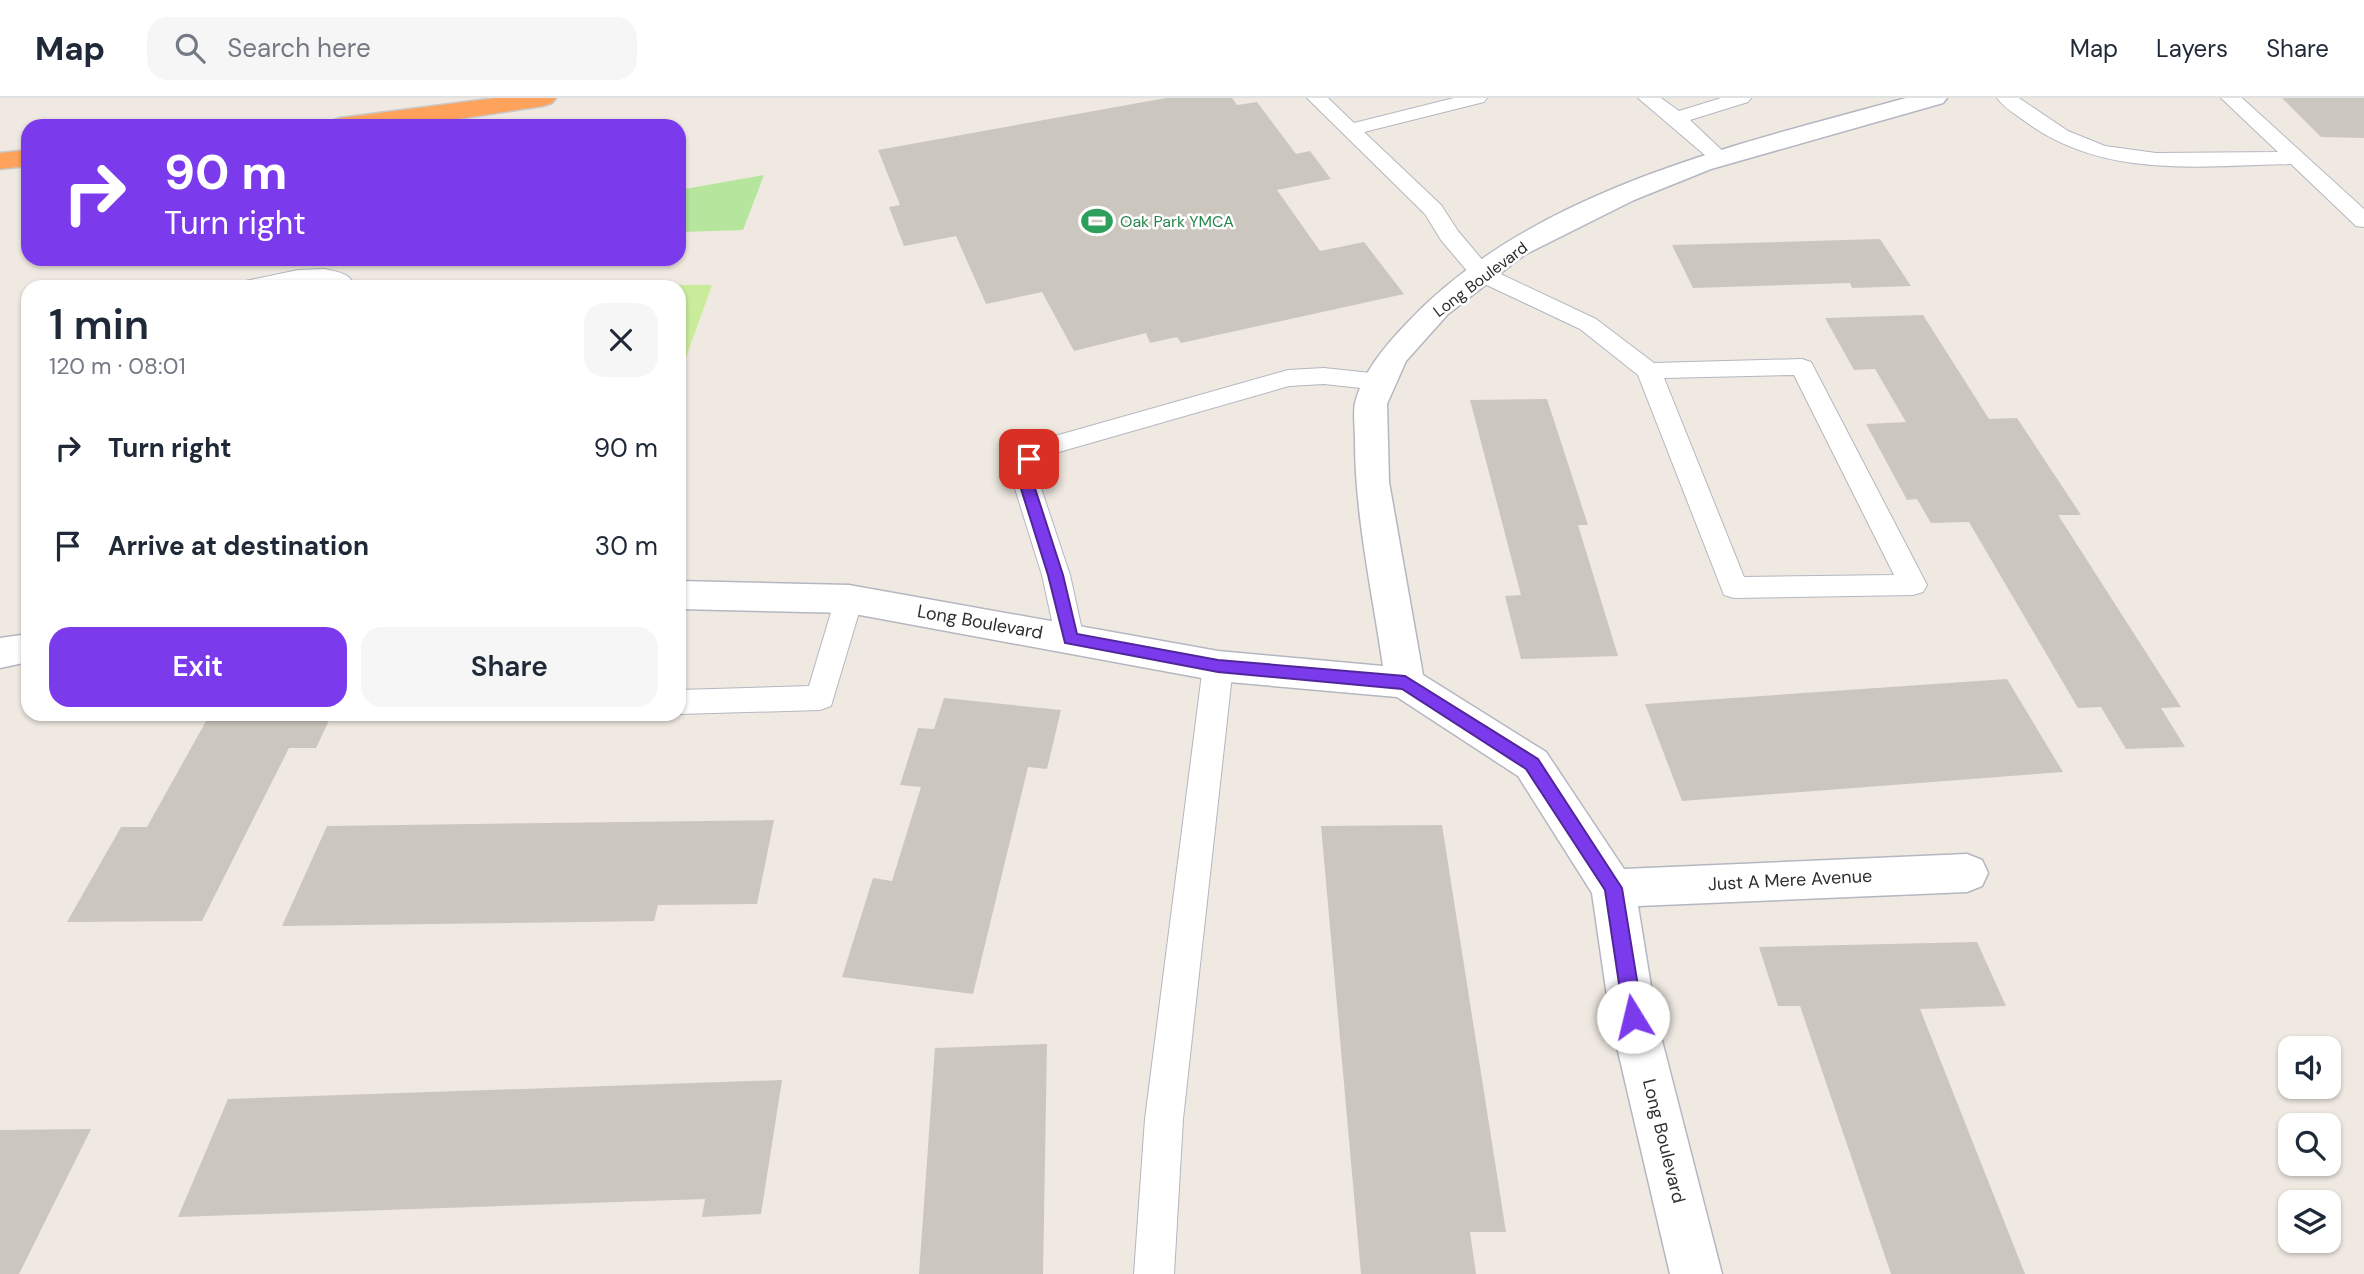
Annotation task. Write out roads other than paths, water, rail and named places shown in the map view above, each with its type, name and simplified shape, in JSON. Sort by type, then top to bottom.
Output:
[{"type":"highway","points":[[406,119],[543,98]]},
{"type":"highway","points":[[0,161],[21,159]]},
{"type":"street","name":"Long Boulevard","points":[[1405,683],[1372,482],[1371,404],[1392,357],[1437,308],[1514,249],[1624,194],[1720,158],[1934,98]]},
{"type":"street","name":"Long Boulevard","points":[[686,595],[849,599],[1218,666],[1405,683],[1532,764],[1613,888],[1633,1017],[1696,1274]]},
{"type":"street","points":[[0,653],[21,649]]},
{"type":"street","name":"Just A Mere Avenue","points":[[1613,888],[1967,873]]},
{"type":"lane","points":[[1317,98],[1433,210],[1449,235],[1482,274],[1588,324],[1648,371],[1734,588],[1913,585],[1802,367],[1648,371]]},
{"type":"lane","points":[[1350,130],[1477,98]]},
{"type":"lane","points":[[1648,98],[1676,118],[1720,158]]},
{"type":"lane","points":[[1676,118],[1741,98]]},
{"type":"lane","points":[[2007,98],[2041,123],[2081,146],[2139,158],[2295,158]]},
{"type":"lane","points":[[2231,98],[2364,221]]},
{"type":"lane","points":[[289,280],[318,275],[340,280]]},
{"type":"lane","points":[[1070,639],[1056,575],[1024,476],[1029,459],[1050,446],[1288,379],[1324,376],[1380,382]]},
{"type":"lane","points":[[686,702],[820,698],[849,599]]},
{"type":"lane","points":[[1154,1274],[1164,1119],[1218,666]]},
{"type":"place","name":"Oak Park YMCA","points":[[1097,221]]}]
